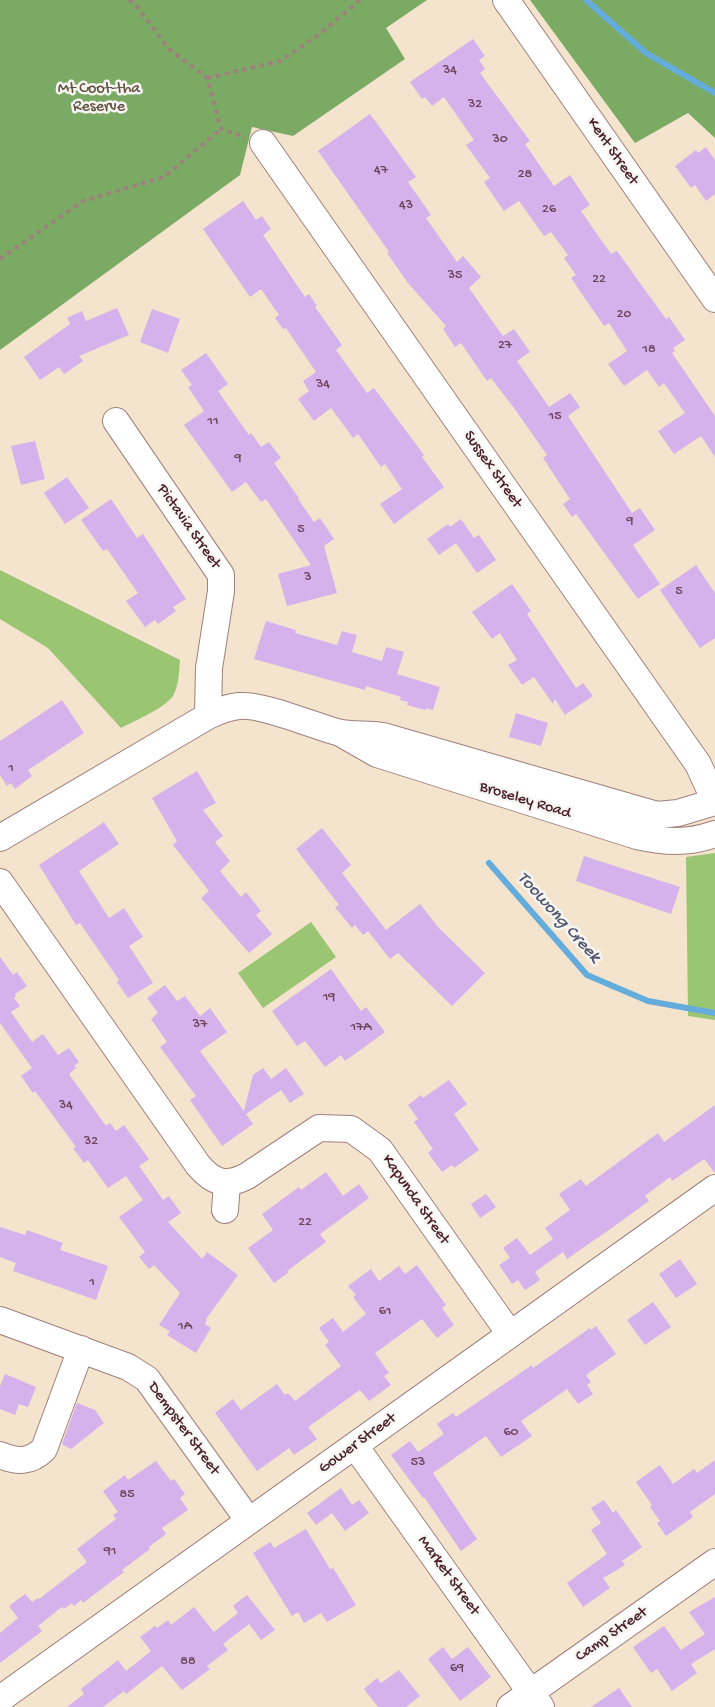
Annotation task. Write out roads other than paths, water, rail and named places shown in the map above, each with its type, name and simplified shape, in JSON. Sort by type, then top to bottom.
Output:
[{"type":"street","name":"Kent Street","points":[[508,2],[715,299]]},
{"type":"street","name":"Sussex Street","points":[[263,143],[698,764],[715,802]]},
{"type":"street","name":"Pictavia Street","points":[[116,421],[221,575],[222,584],[208,674],[208,716]]},
{"type":"street","name":"Broseley Road","points":[[0,838],[208,716],[230,708],[246,706],[340,733],[377,754],[637,836],[677,842],[692,841],[715,834]]},
{"type":"street","name":"Broseley Road","points":[[340,733],[367,733],[383,736],[657,815],[678,813],[715,802]]},
{"type":"street","points":[[0,882],[198,1165],[212,1179],[227,1183],[225,1210]]},
{"type":"street","name":"Kapunda Street","points":[[227,1183],[247,1176],[319,1128],[351,1129],[380,1150],[510,1334]]},
{"type":"street","name":"Gower Street","points":[[0,1699],[715,1188]]},
{"type":"street","name":"Dempster Street","points":[[0,1320],[128,1367],[147,1379],[249,1521]]},
{"type":"street","points":[[0,1455],[15,1461],[23,1461],[34,1457],[44,1449],[81,1349]]},
{"type":"street","name":"Market Street","points":[[355,1446],[536,1700]]},
{"type":"street","name":"Camp Street","points":[[510,1707],[536,1700],[715,1562]]},
{"type":"waterway","points":[[586,0],[646,53],[715,93]]},
{"type":"waterway","name":"Toowong Creek","points":[[489,863],[587,975],[648,1001],[715,1013]]},
{"type":"park label","name":"Mt Coot-tha Reserve","points":[[99,99]]}]
